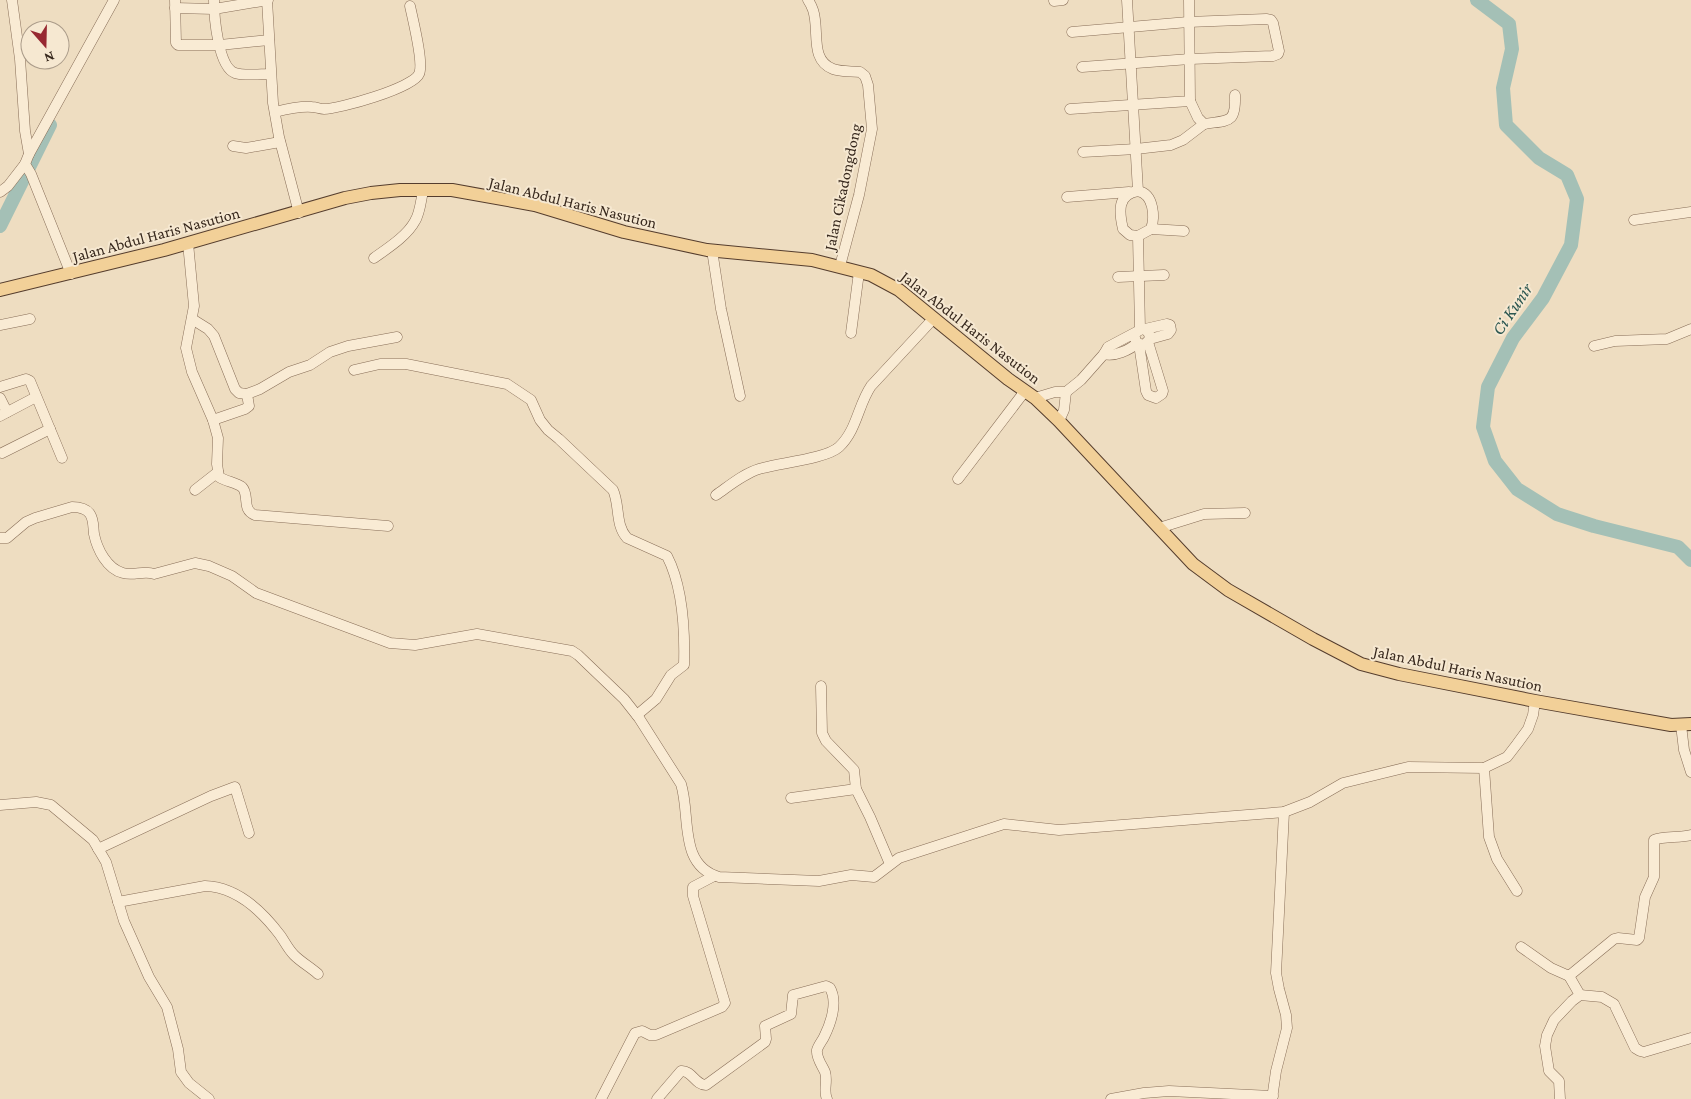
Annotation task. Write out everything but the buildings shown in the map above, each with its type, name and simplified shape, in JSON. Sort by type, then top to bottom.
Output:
[{"type":"main road","name":"Jalan Abdul Haris Nasution","points":[[0,290],[188,244],[345,198],[400,190],[452,190],[535,205],[624,232],[712,250],[812,260],[840,266],[871,275],[899,290],[1030,394],[1059,422],[1192,564],[1228,590],[1313,639],[1361,664],[1399,674],[1535,701],[1671,725],[1686,725]]},
{"type":"street","points":[[12,0],[20,59],[28,168],[70,274]]},
{"type":"street","points":[[28,154],[114,0]]},
{"type":"street","points":[[269,40],[220,45],[178,45],[176,44],[175,4],[214,5],[267,0],[269,40],[270,74],[274,112],[298,213]]},
{"type":"street","name":"Jalan Cikadongdong","points":[[808,0],[813,10],[816,48],[822,61],[832,69],[860,72],[865,76],[868,85],[871,137],[859,194],[840,266]]},
{"type":"street","points":[[1054,1],[1063,0]]},
{"type":"street","points":[[1127,0],[1136,149],[1133,191],[1122,200],[1122,225],[1127,233],[1138,236],[1151,230],[1184,232]]},
{"type":"street","points":[[1189,0],[1190,101],[1198,118],[1204,124]]},
{"type":"street","points":[[214,5],[216,30],[220,45],[226,63],[232,72],[236,74],[270,74]]},
{"type":"street","points":[[274,112],[292,108],[313,107],[324,109],[351,104],[398,89],[415,80],[420,70],[418,47],[410,6]]},
{"type":"street","points":[[1072,32],[1188,22],[1269,19],[1274,23],[1279,51],[1275,56],[1131,62],[1082,67]]},
{"type":"street","points":[[1083,152],[1136,149],[1177,143],[1204,124],[1226,121],[1233,116],[1236,111],[1235,95]]},
{"type":"street","points":[[1070,108],[1133,106],[1190,101]]},
{"type":"street","points":[[233,146],[246,148],[280,142]]},
{"type":"street","points":[[0,192],[28,168]]},
{"type":"street","points":[[374,258],[388,249],[409,230],[416,220],[423,191]]},
{"type":"street","points":[[1067,197],[1133,191],[1143,192],[1148,197],[1153,217],[1151,230]]},
{"type":"street","points":[[1634,220],[1691,212]]},
{"type":"street","points":[[958,479],[1030,394],[1066,392],[1081,380],[1104,354],[1112,355],[1127,349],[1142,337],[1138,236]]},
{"type":"street","points":[[188,244],[194,306],[186,348],[218,438],[219,477],[241,486],[244,490],[248,510],[255,515],[388,526]]},
{"type":"street","points":[[712,250],[721,309],[740,396]]},
{"type":"street","points":[[851,333],[858,272]]},
{"type":"street","points":[[1118,277],[1164,275]]},
{"type":"street","points":[[716,495],[754,471],[826,454],[839,447],[851,431],[871,386],[934,318]]},
{"type":"street","points":[[0,325],[30,319]]},
{"type":"street","points":[[192,319],[208,329],[214,336],[235,389],[239,393],[247,394],[260,389],[289,372],[310,365],[330,352],[348,346],[397,337]]},
{"type":"street","points":[[1594,346],[1615,341],[1667,339],[1691,329]]},
{"type":"street","points":[[354,370],[380,364],[406,364],[507,384],[530,400],[540,420],[548,430],[613,490],[618,502],[623,534],[627,538],[666,556],[681,603],[685,640],[684,666],[671,675],[656,699],[636,715]]},
{"type":"street","points":[[0,387],[26,379],[30,381],[62,458]]},
{"type":"street","points":[[1059,422],[1064,410],[1066,392]]},
{"type":"street","points":[[213,420],[249,406],[247,394]]},
{"type":"street","points":[[0,398],[3,414],[36,397]]},
{"type":"street","points":[[2,453],[50,429]]},
{"type":"street","points":[[195,490],[218,472]]},
{"type":"street","points":[[0,538],[7,538],[26,522],[35,518],[72,507],[83,509],[88,511],[93,519],[94,534],[99,550],[112,567],[122,573],[150,572],[154,574],[195,564],[203,564],[232,576],[256,594],[390,644],[415,645],[477,634],[566,649],[578,655],[615,688],[636,715],[681,784],[689,842],[701,867],[708,874],[714,876],[814,881],[851,875],[869,877],[879,874],[899,858],[1004,824],[1059,830],[1284,812],[1310,802],[1343,783],[1408,767],[1484,768],[1507,757],[1517,744],[1528,729],[1535,701]]},
{"type":"street","points":[[1159,528],[1204,514],[1245,513]]},
{"type":"street","points":[[821,686],[822,733],[828,745],[854,770],[856,789],[890,864]]},
{"type":"street","points":[[1686,725],[1684,750],[1691,772]]},
{"type":"street","points":[[1484,768],[1488,837],[1497,859],[1517,891]]},
{"type":"street","points":[[98,849],[211,796],[235,787],[249,833]]},
{"type":"street","points":[[791,798],[856,789]]},
{"type":"street","points":[[0,805],[36,802],[51,805],[92,840],[106,862],[124,921],[149,977],[167,1007],[182,1072],[189,1083],[209,1099]]},
{"type":"street","points":[[1111,1099],[1135,1094],[1169,1091],[1273,1098],[1276,1071],[1287,1028],[1286,1015],[1278,989],[1276,973],[1284,812]]},
{"type":"street","points":[[1569,976],[1614,939],[1635,940],[1639,938],[1645,897],[1654,877],[1654,840],[1657,838],[1677,838],[1691,835]]},
{"type":"street","points":[[601,1099],[636,1033],[642,1031],[650,1035],[656,1034],[722,1007],[725,1003],[693,900],[692,889],[695,885],[714,876]]},
{"type":"street","points":[[118,902],[205,886],[217,886],[247,901],[271,924],[294,955],[318,974]]},
{"type":"street","points":[[1521,947],[1551,968],[1569,976],[1580,995]]},
{"type":"street","points":[[656,1099],[681,1071],[688,1072],[701,1084],[706,1085],[765,1042],[765,1026],[791,1014],[793,995],[826,986],[830,988],[833,996],[832,1016],[817,1054],[826,1079],[825,1095],[827,1099]]},
{"type":"street","points":[[1560,1099],[1559,1081],[1549,1071],[1545,1046],[1547,1035],[1554,1020],[1580,995],[1602,997],[1614,1004],[1635,1048],[1640,1051],[1644,1052],[1691,1038]]},
{"type":"waterway","name":"Ci Kunir","points":[[1477,0],[1509,24],[1512,49],[1503,88],[1506,125],[1539,158],[1567,175],[1577,199],[1571,245],[1543,298],[1513,338],[1488,387],[1483,427],[1495,461],[1517,489],[1557,514],[1594,526],[1678,547],[1691,560]]},
{"type":"waterway","points":[[0,226],[50,125]]}]
